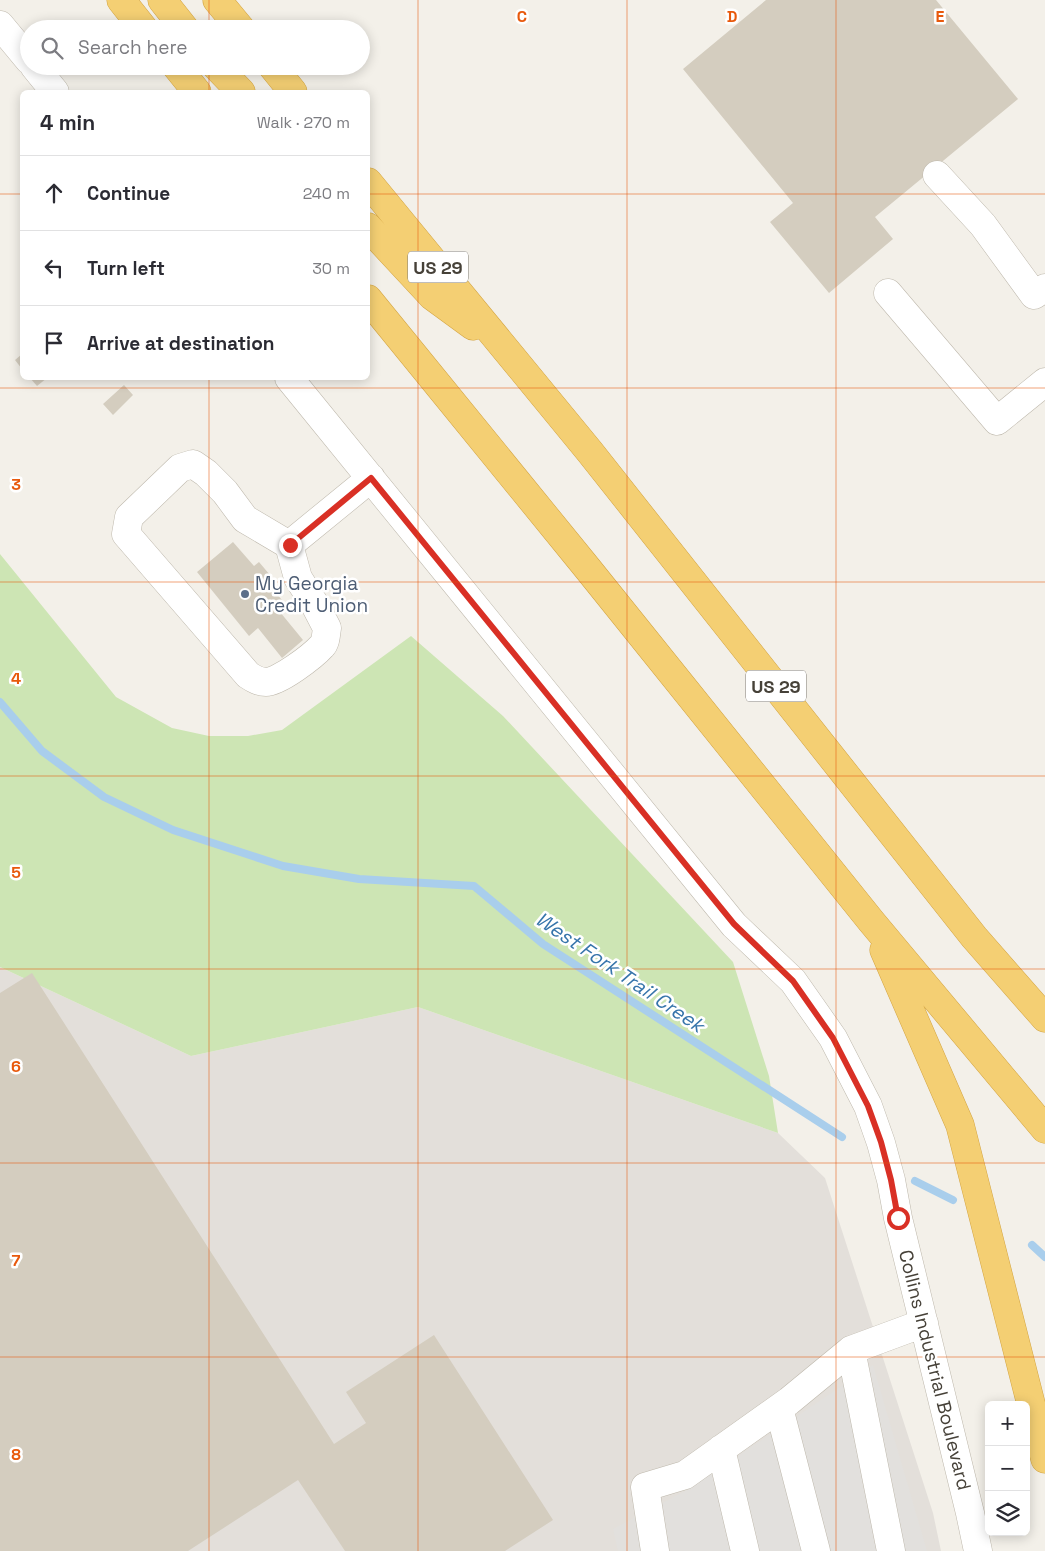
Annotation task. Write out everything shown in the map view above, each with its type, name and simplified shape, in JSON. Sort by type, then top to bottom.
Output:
[{"type":"highway","points":[[120,0],[137,20]]},
{"type":"highway","points":[[162,0],[179,20]]},
{"type":"highway","points":[[218,0],[234,20]]},
{"type":"highway","points":[[183,75],[195,90]]},
{"type":"highway","points":[[224,75],[238,90]]},
{"type":"highway","points":[[280,75],[292,90]]},
{"type":"highway","name":"US 29","points":[[370,184],[601,466],[974,937],[1045,1018]]},
{"type":"highway","points":[[370,230],[432,296],[508,353]]},
{"type":"highway","points":[[370,301],[588,568],[872,921],[1045,1129]]},
{"type":"highway","points":[[872,921],[960,1125],[1045,1460]]},
{"type":"street","points":[[0,25],[20,49]]},
{"type":"street","points":[[41,75],[53,90]]},
{"type":"street","points":[[936,175],[983,225],[1034,295],[1045,288]]},
{"type":"street","points":[[888,293],[997,421],[1045,382]]},
{"type":"street","name":"Collins Industrial Boulevard","points":[[291,380],[734,924],[793,981],[833,1038],[868,1106],[881,1142],[978,1551]]},
{"type":"street","points":[[193,464],[206,473],[225,492],[245,519],[290,545],[298,578],[327,628],[326,638],[323,645],[285,675],[267,682],[248,675],[126,534],[126,528],[129,517],[160,486],[180,468],[193,464]]},
{"type":"street","points":[[290,545],[371,478]]},
{"type":"street","points":[[655,1551],[645,1487],[685,1475],[779,1408],[851,1350],[924,1323]]},
{"type":"street","points":[[851,1350],[891,1551]]},
{"type":"street","points":[[779,1408],[816,1551]]},
{"type":"street","points":[[721,1449],[744,1551]]},
{"type":"shaded area","points":[[0,967],[191,1056],[418,1007],[778,1133],[825,1178],[933,1513],[941,1551],[0,1551]]},
{"type":"shaded area","points":[[873,1365],[927,1551],[618,1551],[613,1529],[689,1489]]},
{"type":"green space","points":[[0,554],[116,697],[172,728],[209,736],[248,736],[282,730],[411,636],[503,716],[733,962],[769,1076],[778,1133],[418,1007],[191,1056],[0,967]]},
{"type":"building","points":[[766,0],[936,0],[1018,99],[875,217],[893,239],[829,293],[770,222],[793,203],[683,69]]},
{"type":"building","points":[[20,356],[20,366],[15,360]]},
{"type":"building","points":[[32,380],[44,380],[37,386]]},
{"type":"building","points":[[124,385],[133,395],[113,415],[103,404]]},
{"type":"building","name":"My Georgia Credit Union","points":[[233,542],[254,566],[259,562],[270,575],[266,581],[287,606],[280,612],[303,640],[282,658],[258,628],[249,636],[197,572]]},
{"type":"building","points":[[32,973],[334,1444],[366,1423],[346,1392],[434,1335],[553,1520],[505,1551],[345,1551],[298,1480],[188,1551],[0,1551],[0,993]]},
{"type":"waterway","name":"West Fork Trail Creek","points":[[0,702],[42,751],[104,797],[173,830],[283,866],[359,879],[474,886],[543,944],[842,1137]]},
{"type":"waterway","name":"West Fork Trail Creek","points":[[915,1181],[953,1200]]},
{"type":"waterway","name":"West Fork Trail Creek","points":[[1032,1245],[1045,1257]]},
{"type":"place","name":"My Georgia Credit Union","points":[[245,594]]},
{"type":"route","points":[[290,545],[371,478],[734,924],[793,981],[833,1038],[868,1106],[881,1142],[898,1218]]}]
